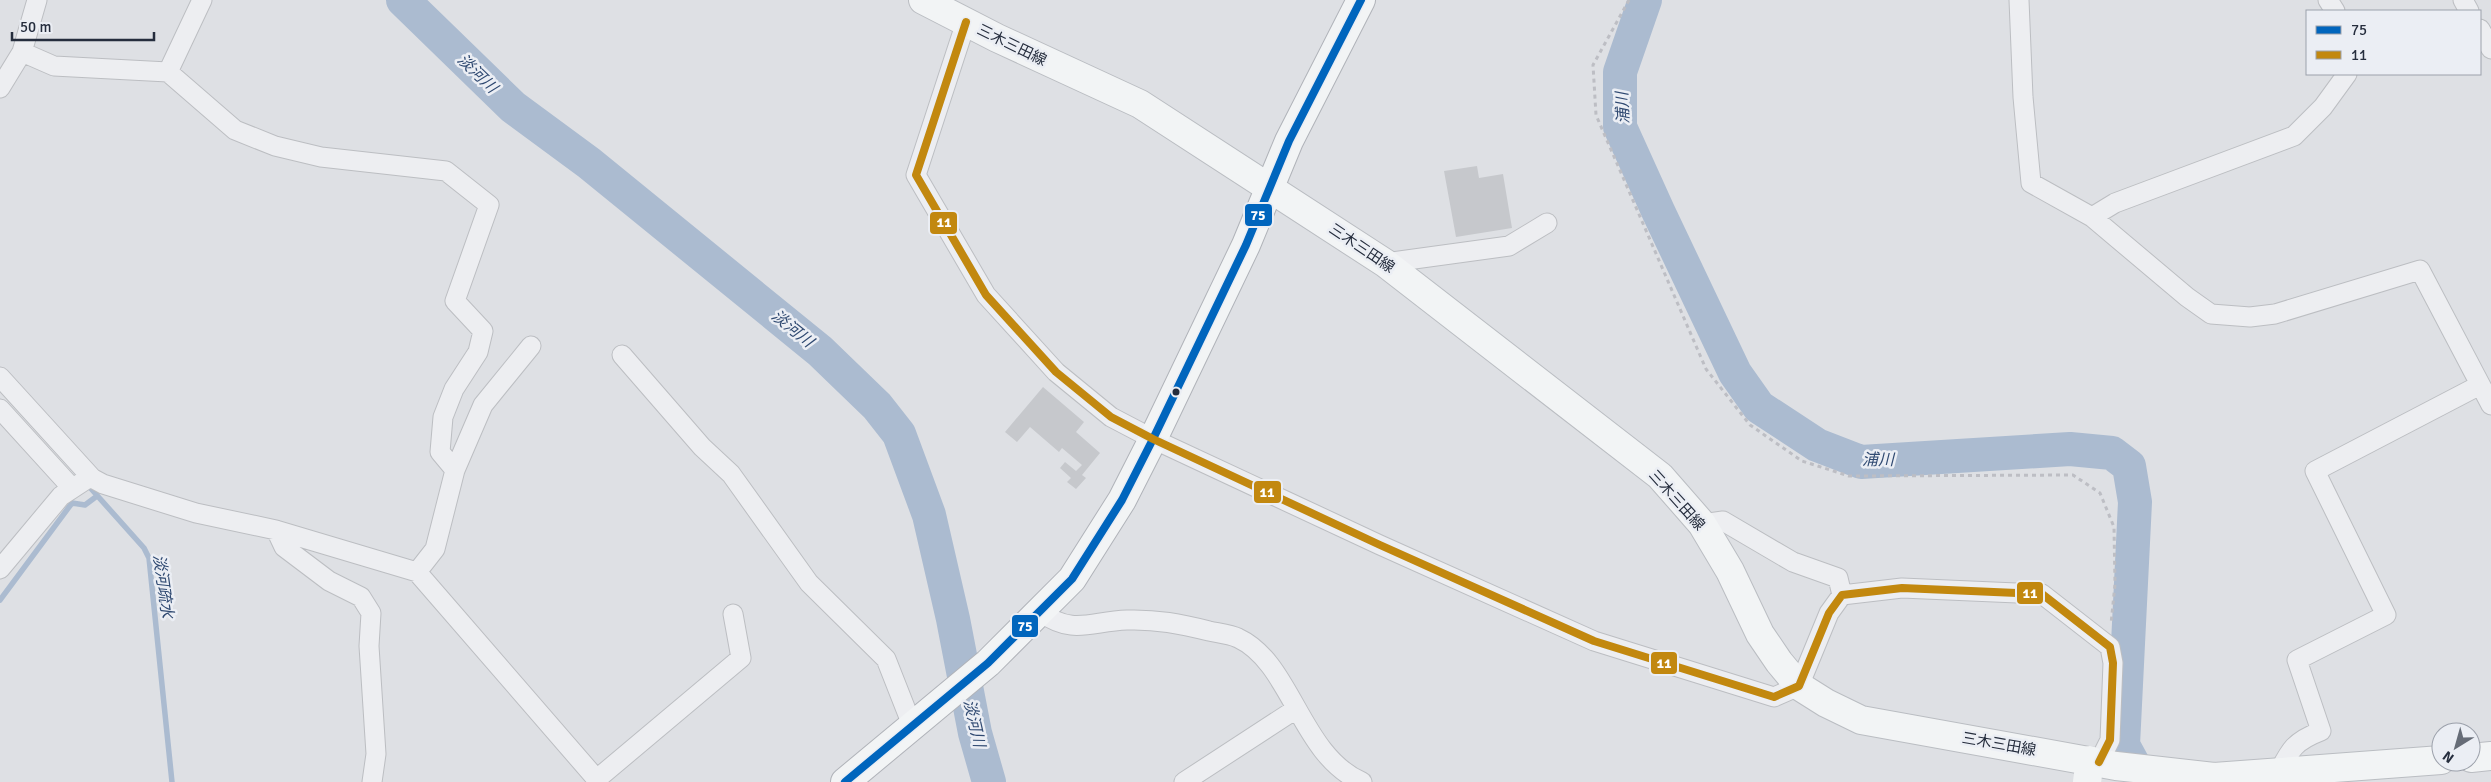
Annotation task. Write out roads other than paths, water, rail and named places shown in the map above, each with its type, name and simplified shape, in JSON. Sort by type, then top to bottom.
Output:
[{"type":"main road","name":"三木三田線","points":[[923,0],[1140,104],[1385,263],[1660,476],[1702,524],[1730,572],[1760,634],[1779,662],[1799,686],[1826,703],[1861,720],[2096,770],[2152,771],[2214,777],[2263,777],[2431,761]]},
{"type":"main road","points":[[845,782],[988,663],[1072,579],[1122,500],[1154,439],[1270,189],[1289,141],[1361,0]]},
{"type":"street","points":[[0,88],[22,52],[37,0]]},
{"type":"street","points":[[168,72],[202,0]]},
{"type":"street","points":[[2019,0],[2023,96],[2031,183],[2092,217],[2187,298],[2211,314],[2250,317],[2275,314],[2420,270],[2491,405]]},
{"type":"street","points":[[966,22],[916,175],[986,295],[1056,372],[1112,416],[1154,439],[1380,545],[1594,641],[1774,697],[1799,686],[1829,613],[1842,595],[1902,588],[2042,594],[2110,647],[2113,664],[2110,740],[2096,770]]},
{"type":"street","points":[[2481,31],[2491,48]]},
{"type":"street","points":[[22,52],[54,66],[168,72],[235,130],[275,146],[321,157],[446,171],[489,206],[455,301],[483,331],[478,352],[454,388],[443,417],[440,452],[455,470]]},
{"type":"street","points":[[2092,217],[2115,203],[2294,136],[2323,107],[2346,75]]},
{"type":"street","points":[[1385,263],[1508,246],[1547,223]]},
{"type":"street","points":[[417,572],[435,549],[455,470],[483,405],[531,346]]},
{"type":"street","points":[[622,355],[702,447],[731,474],[809,583],[886,659],[915,723]]},
{"type":"street","points":[[0,377],[83,482]]},
{"type":"street","points":[[2263,777],[2304,738],[2321,731],[2297,660],[2386,615],[2315,471],[2480,384]]},
{"type":"street","points":[[0,409],[83,482],[103,484],[196,513],[276,530],[417,572],[598,781],[741,658],[734,614]]},
{"type":"street","points":[[0,569],[61,496],[83,482]]},
{"type":"street","points":[[1702,524],[1723,521],[1793,562],[1838,578],[1842,595]]},
{"type":"street","points":[[276,530],[284,547],[324,577],[360,598],[371,613],[370,646],[376,754],[372,782]]},
{"type":"street","points":[[1040,612],[1052,621],[1078,627],[1125,620],[1165,620],[1237,637],[1250,645],[1266,661],[1332,763],[1348,776],[1362,782]]},
{"type":"street","points":[[1184,782],[1296,709]]},
{"type":"waterway","name":"淡河川","points":[[403,0],[513,107],[589,163],[820,351],[877,406],[899,434],[929,515],[953,619],[975,733],[989,782]]},
{"type":"waterway","name":"浦川","points":[[1645,0],[1620,72],[1620,127],[1735,373],[1759,407],[1817,445],[1861,462],[2070,449],[2112,453],[2129,466],[2135,502],[2123,745],[2143,782]]},
{"type":"waterway","name":"淡河疏水","points":[[86,483],[144,548],[149,558],[172,782]]},
{"type":"waterway","points":[[0,600],[72,503],[85,505],[97,496]]}]
